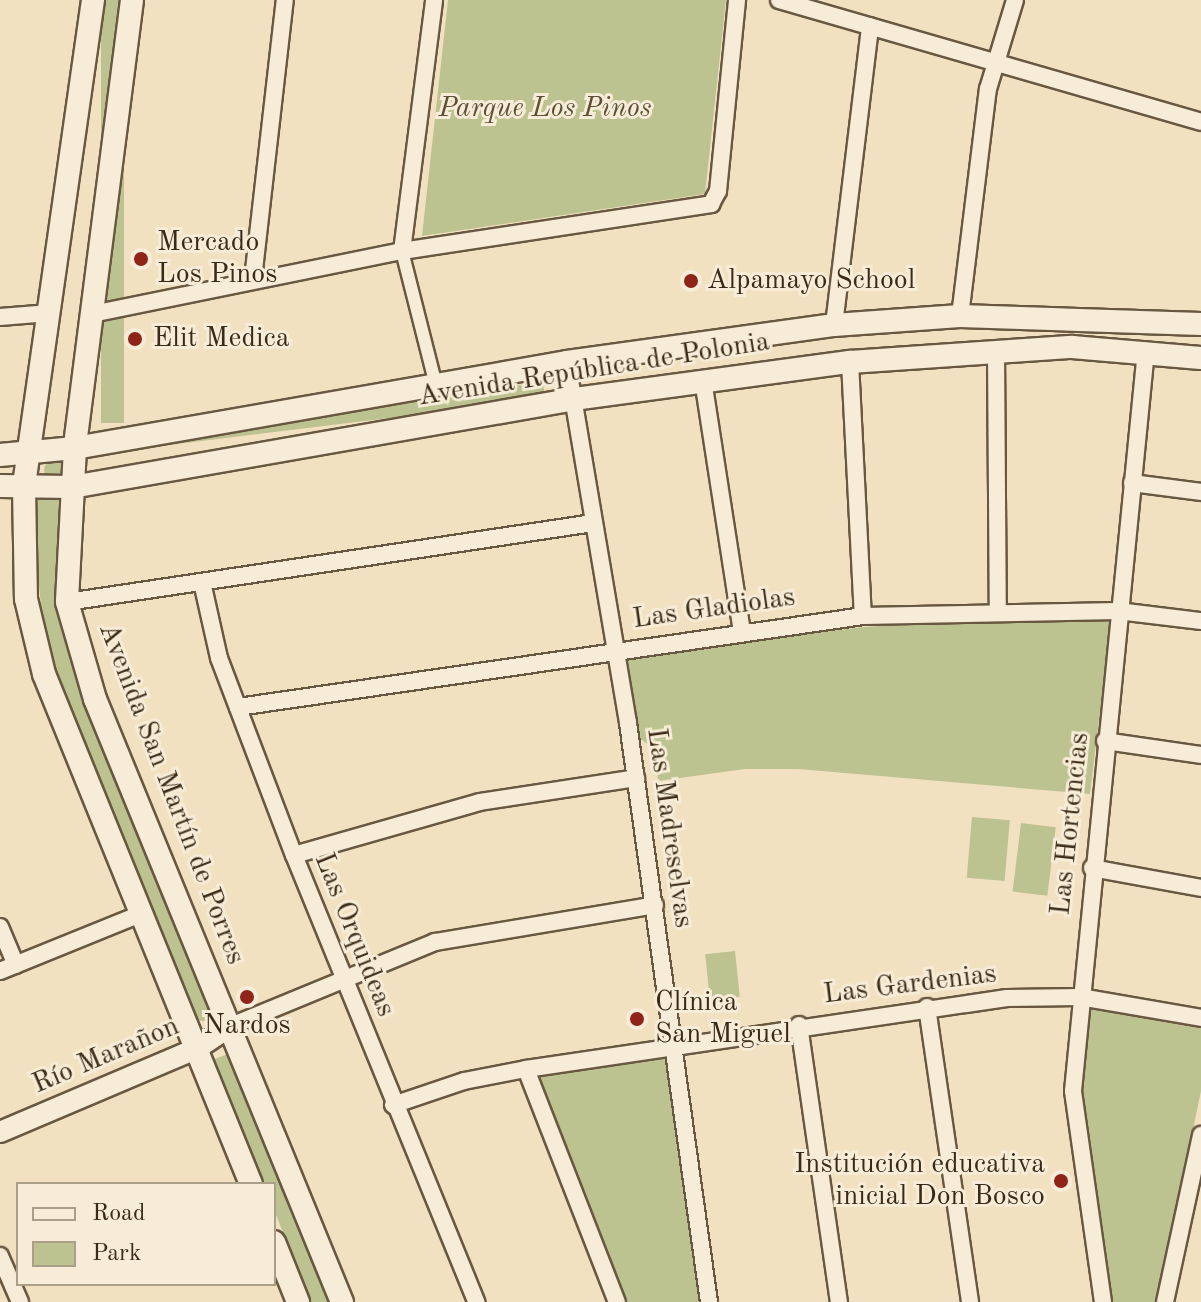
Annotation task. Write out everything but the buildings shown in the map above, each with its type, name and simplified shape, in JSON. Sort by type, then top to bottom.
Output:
[{"type":"main road","points":[[93,0],[24,487],[22,554],[33,636],[198,1048],[244,1182]]},
{"type":"main road","name":"Avenida San Martín de Porres","points":[[132,0],[75,448],[67,602],[95,699],[342,1302]]},
{"type":"main road","name":"Avenida República de Polonia","points":[[0,455],[75,448],[567,362],[834,325],[960,316],[1201,324]]},
{"type":"main road","name":"Avenida República de Polonia","points":[[0,486],[72,487],[575,399],[850,362],[996,352],[1146,351],[1201,358]]},
{"type":"main road","points":[[276,1248],[295,1301]]},
{"type":"street","points":[[253,279],[285,0]]},
{"type":"street","points":[[434,0],[402,251],[436,385]]},
{"type":"street","points":[[92,314],[402,251],[711,204],[718,191],[737,0]]},
{"type":"street","points":[[779,0],[996,60],[1201,122]]},
{"type":"street","points":[[960,316],[996,60],[1015,0]]},
{"type":"street","points":[[834,325],[870,26]]},
{"type":"street","points":[[0,317],[50,313]]},
{"type":"street","name":"Las Hortencias","points":[[1103,1302],[1073,1091],[1092,868],[1146,351]]},
{"type":"street","points":[[996,352],[998,610]]},
{"type":"street","name":"Las Madreselvas","points":[[567,362],[612,649],[636,778],[655,905],[671,1047],[709,1302]]},
{"type":"street","points":[[850,362],[863,616]]},
{"type":"street","points":[[703,380],[742,631]]},
{"type":"street","points":[[1132,483],[1201,492]]},
{"type":"street","points":[[67,602],[593,523]]},
{"type":"street","name":"Las Orquideas","points":[[202,582],[219,658],[393,1105],[476,1302]]},
{"type":"street","name":"Las Gladiolas","points":[[238,707],[612,649],[863,616],[998,610],[1118,611],[1201,621]]},
{"type":"street","points":[[1105,741],[1201,755]]},
{"type":"street","points":[[294,855],[480,802],[636,778]]},
{"type":"street","points":[[1092,868],[1201,888]]},
{"type":"street","points":[[231,1026],[342,976],[435,942],[655,905]]},
{"type":"street","points":[[0,971],[143,913]]},
{"type":"street","points":[[0,927],[16,965]]},
{"type":"street","name":"Las Gardenias","points":[[393,1105],[464,1081],[526,1069],[927,1007],[1080,997],[1201,1018]]},
{"type":"street","points":[[927,1007],[970,1302]]},
{"type":"street","points":[[799,1025],[839,1302]]},
{"type":"street","name":"Río Marañon","points":[[0,1132],[198,1048],[231,1026]]},
{"type":"street","points":[[526,1069],[617,1302]]},
{"type":"street","points":[[1165,1302],[1201,1135]]},
{"type":"street","points":[[6,1267],[20,1302]]},
{"type":"green space","points":[[101,0],[124,0],[124,423],[101,423]]},
{"type":"green space","name":"Parque Los Pinos","points":[[448,0],[726,0],[705,194],[422,236]]},
{"type":"green space","points":[[543,382],[545,399],[100,453],[98,437]]},
{"type":"green space","points":[[54,460],[61,463],[64,470],[61,477],[54,480],[47,477],[44,470],[47,463]]},
{"type":"green space","points":[[41,493],[61,500],[61,595],[217,1016],[209,1022],[197,1020],[45,643],[31,511]]},
{"type":"green space","points":[[1011,617],[1111,619],[1090,794],[798,769],[745,769],[658,781],[655,750],[634,734],[620,656],[864,627]]},
{"type":"green space","points":[[972,817],[1010,820],[1005,881],[967,878]]},
{"type":"green space","points":[[1021,823],[1056,827],[1047,896],[1013,891]]},
{"type":"green space","points":[[735,951],[740,997],[710,1000],[705,954]]},
{"type":"green space","points":[[1088,1006],[1201,1025],[1201,1091],[1157,1302],[1109,1302],[1080,1090]]},
{"type":"green space","points":[[233,1052],[336,1302],[311,1302],[276,1215],[276,1182],[262,1182],[212,1060]]},
{"type":"green space","points":[[664,1052],[702,1302],[627,1302],[538,1072]]},
{"type":"place","name":"Mercado Los Pinos","points":[[141,259]]},
{"type":"place","name":"Alpamayo School","points":[[691,281]]},
{"type":"place","name":"Elit Medica","points":[[135,339]]},
{"type":"place","name":"Nardos","points":[[247,997]]},
{"type":"place","name":"Clínica San Miguel","points":[[637,1019]]},
{"type":"place","name":"Institución educativa inicial Don Bosco","points":[[1061,1181]]}]
